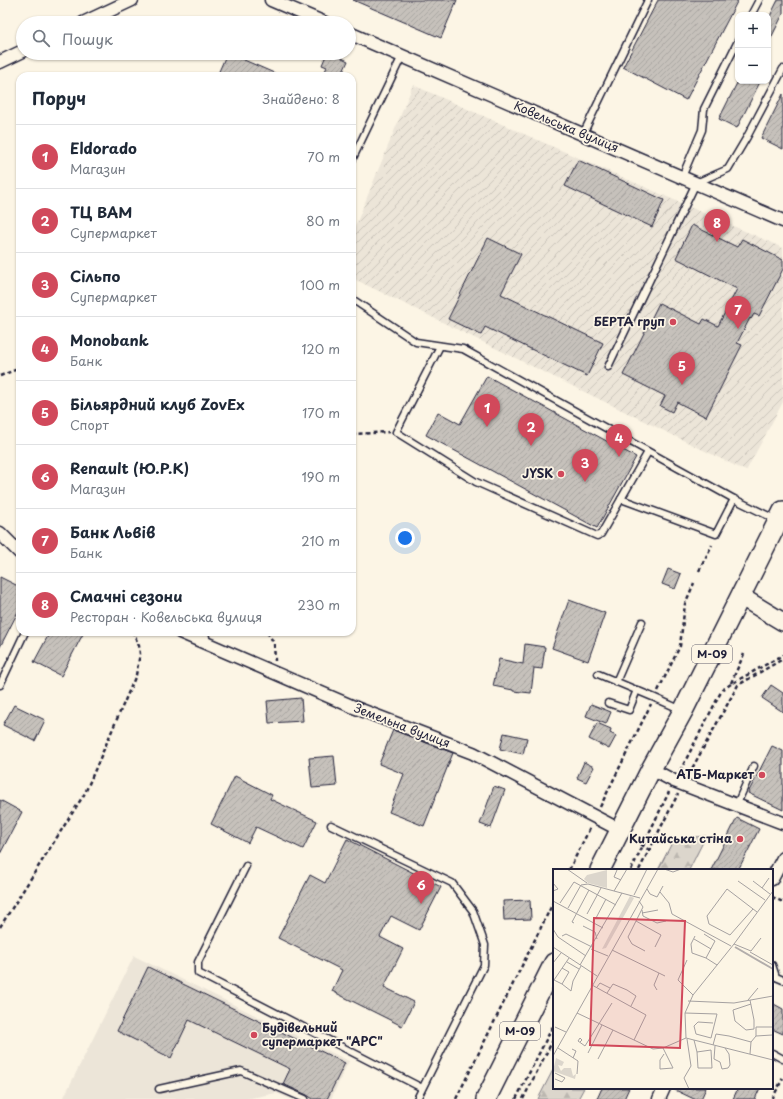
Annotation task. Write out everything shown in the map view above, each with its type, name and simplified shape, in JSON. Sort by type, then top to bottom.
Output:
[{"type":"main road","name":"М-09","points":[[600,869],[683,711],[781,516]]},
{"type":"main road","points":[[740,596],[783,622]]},
{"type":"main road","name":"М-09","points":[[486,1099],[553,965]]},
{"type":"street","points":[[98,16],[132,0]]},
{"type":"street","points":[[270,0],[308,16]]},
{"type":"street","name":"Ковельська вулиця","points":[[356,36],[783,221]]},
{"type":"street","points":[[0,62],[16,54]]},
{"type":"street","points":[[0,533],[16,549]]},
{"type":"street","name":"Земельна вулиця","points":[[206,638],[276,673],[356,708],[473,753],[620,830]]},
{"type":"street","points":[[651,770],[736,806],[783,823]]},
{"type":"street","points":[[773,877],[783,858]]},
{"type":"street","points":[[659,1099],[664,1089]]},
{"type":"lane","points":[[583,134],[648,0]]},
{"type":"lane","points":[[753,12],[759,0]]},
{"type":"lane","points":[[682,177],[702,130],[704,109],[735,47]]},
{"type":"lane","points":[[356,152],[402,56]]},
{"type":"lane","points":[[608,368],[696,183],[728,169],[747,137],[783,69]]},
{"type":"lane","points":[[356,302],[416,342],[463,349],[734,499],[781,516]]},
{"type":"lane","points":[[440,346],[396,432],[476,482],[597,536],[601,534],[648,452]]},
{"type":"lane","points":[[621,499],[716,534],[734,499]]},
{"type":"lane","points":[[616,682],[642,622]]},
{"type":"lane","points":[[0,685],[23,636]]},
{"type":"lane","points":[[598,674],[683,711]]},
{"type":"lane","points":[[608,703],[629,710],[637,690]]},
{"type":"lane","points":[[736,806],[754,766]]},
{"type":"lane","points":[[331,825],[452,883],[473,911],[485,945],[484,965],[417,1099]]},
{"type":"lane","points":[[246,866],[198,962],[198,973],[422,1088]]},
{"type":"lane","points":[[773,968],[776,977],[783,980]]},
{"type":"lane","points":[[773,1054],[783,1059]]},
{"type":"lane","points":[[160,1089],[241,1071],[305,1099]]},
{"type":"path","points":[[0,376],[16,370]]},
{"type":"path","points":[[356,434],[396,432]]},
{"type":"path","points":[[699,571],[712,545]]},
{"type":"path","points":[[569,869],[680,646],[685,604],[694,583]]},
{"type":"path","points":[[0,928],[85,793],[136,675],[140,654],[139,646],[135,636]]},
{"type":"path","points":[[270,636],[274,643],[276,673]]},
{"type":"path","points":[[731,684],[744,654]]},
{"type":"path","points":[[640,869],[664,819],[722,690],[783,655]]},
{"type":"path","points":[[632,869],[642,845],[738,685],[783,659]]},
{"type":"path","points":[[642,845],[649,850]]},
{"type":"path","points":[[773,897],[783,902]]},
{"type":"path","points":[[456,1099],[553,903]]},
{"type":"path","points":[[516,1099],[553,1026]]},
{"type":"path","points":[[523,1099],[553,1040]]},
{"type":"path","points":[[772,1099],[783,1078]]},
{"type":"shaded area","points":[[413,85],[783,248],[783,402],[746,471],[356,280],[356,224]]},
{"type":"shaded area","name":"Будівельний супермаркет \"АРС\"","points":[[134,956],[349,1061],[331,1099],[290,1099],[276,1093],[246,1099],[63,1099]]},
{"type":"green space","points":[[706,836],[690,869],[659,869],[674,839]]},
{"type":"green space","points":[[553,1070],[553,1089],[583,1089],[578,1099],[538,1099]]},
{"type":"building","points":[[353,0],[457,0],[441,38]]},
{"type":"building","points":[[658,0],[738,0],[686,100],[623,67]]},
{"type":"building","points":[[778,0],[783,0],[783,14],[771,38],[771,14]]},
{"type":"building","points":[[224,60],[244,60],[272,72],[219,72]]},
{"type":"building","points":[[324,60],[348,61],[343,72],[324,72],[327,67],[322,65]]},
{"type":"building","points":[[736,84],[759,84],[737,128],[719,119]]},
{"type":"building","points":[[783,94],[783,149],[761,138]]},
{"type":"building","points":[[578,160],[664,200],[652,227],[565,186]]},
{"type":"building","name":"БЕРТА груп","points":[[692,225],[737,247],[742,239],[783,260],[783,269],[759,316],[754,314],[751,319],[750,318],[737,343],[742,345],[706,417],[677,402],[672,412],[660,406],[665,396],[623,375],[659,303],[701,324],[704,319],[718,326],[737,289],[676,258]]},
{"type":"building","points":[[488,238],[521,254],[501,294],[603,343],[587,376],[485,327],[481,335],[448,319]]},
{"type":"building","points":[[487,376],[636,457],[597,528],[426,435],[438,412],[460,424]]},
{"type":"building","points":[[668,569],[681,574],[675,589],[662,584]]},
{"type":"building","points":[[0,577],[16,585],[16,616],[0,647]]},
{"type":"building","points":[[569,600],[605,613],[588,661],[552,648]]},
{"type":"building","points":[[48,636],[82,636],[61,676],[34,662]]},
{"type":"building","points":[[525,644],[545,647],[542,669],[534,668],[531,693],[513,691],[493,686],[499,659],[523,664]]},
{"type":"building","points":[[771,685],[783,693],[783,712],[762,698]]},
{"type":"building","points":[[301,698],[303,721],[269,723],[267,701]]},
{"type":"building","points":[[591,704],[611,712],[606,724],[586,716]]},
{"type":"building","points":[[14,705],[45,720],[35,741],[3,725]]},
{"type":"building","points":[[597,723],[611,729],[610,733],[616,736],[609,749],[589,739]]},
{"type":"building","points":[[393,730],[453,753],[424,826],[389,812],[404,774],[379,764]]},
{"type":"building","points":[[504,733],[527,738],[523,754],[500,749]]},
{"type":"building","points":[[772,746],[783,751],[783,810],[748,793]]},
{"type":"building","points":[[334,756],[337,786],[312,788],[309,758]]},
{"type":"building","points":[[584,762],[594,767],[586,782],[577,778]]},
{"type":"building","points":[[235,776],[272,795],[270,799],[317,821],[303,849],[256,827],[248,843],[211,824]]},
{"type":"building","points":[[494,786],[505,790],[491,828],[480,824]]},
{"type":"building","points":[[0,800],[22,812],[0,854]]},
{"type":"building","name":"Китайська стіна","points":[[737,818],[759,829],[739,869],[712,869]]},
{"type":"building","points":[[347,839],[441,887],[419,930],[391,916],[380,937],[403,949],[384,987],[414,1002],[402,1026],[332,991],[342,970],[278,938],[310,875],[325,883]]},
{"type":"building","points":[[530,900],[531,919],[504,920],[503,901]]},
{"type":"building","name":"Будівельний супермаркет \"АРС\"","points":[[148,967],[345,1063],[327,1099],[313,1099],[283,1084],[290,1069],[189,1020],[171,1058],[117,1031]]},
{"type":"building","points":[[773,1004],[783,1009],[783,1034],[773,1029]]},
{"type":"building","points":[[602,1089],[629,1089],[624,1099],[597,1099]]},
{"type":"building","points":[[673,1089],[706,1089],[701,1099],[694,1099]]},
{"type":"building","points":[[738,1089],[760,1089],[755,1099],[733,1099]]},
{"type":"place","name":"Смачні сезони","points":[[717,242]]},
{"type":"place","name":"БЕРТА груп","points":[[673,322]]},
{"type":"place","name":"Банк Львів","points":[[738,329]]},
{"type":"place","name":"Більярдний клуб ZovEx","points":[[682,385]]},
{"type":"place","name":"Eldorado","points":[[487,427]]},
{"type":"place","name":"ТЦ ВАМ","points":[[531,446]]},
{"type":"place","name":"Monobank","points":[[619,457]]},
{"type":"place","name":"JYSK","points":[[561,474]]},
{"type":"place","name":"Сільпо","points":[[585,482]]},
{"type":"place","name":"АТБ-Маркет","points":[[762,775]]},
{"type":"place","name":"Китайська стіна","points":[[740,839]]},
{"type":"place","name":"Renault (Ю.Р.К)","points":[[421,904]]},
{"type":"place","name":"Будівельний супермаркет \"АРС\"","points":[[254,1035]]}]
